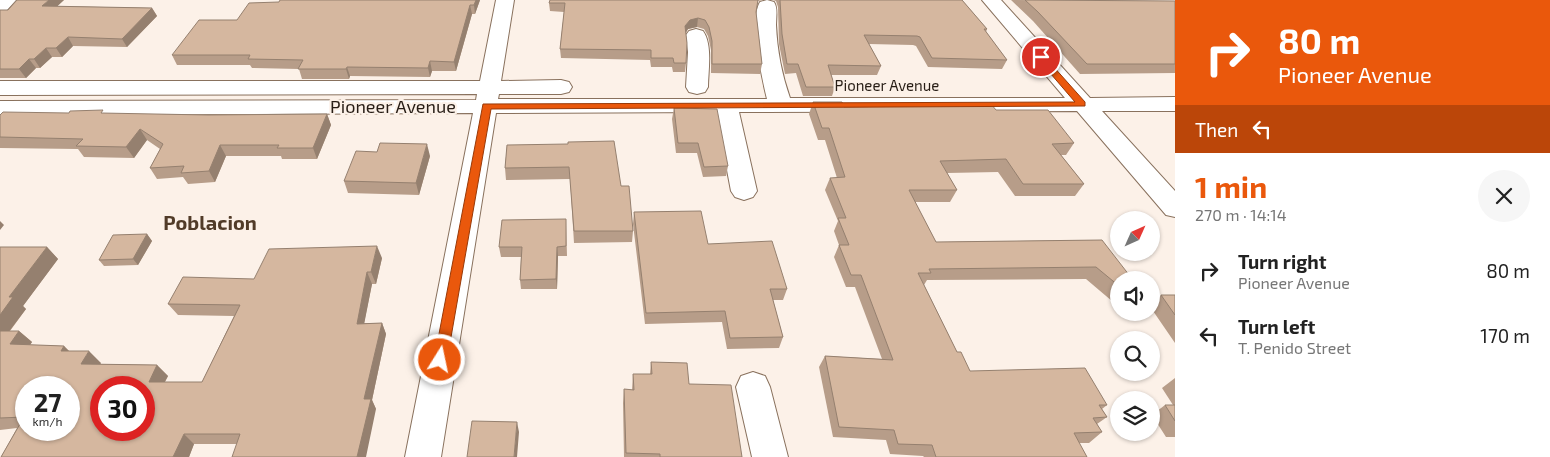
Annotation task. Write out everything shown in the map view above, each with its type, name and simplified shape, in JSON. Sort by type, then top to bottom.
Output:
[{"type":"street","points":[[0,6],[7,0]]},
{"type":"street","points":[[423,457],[505,0]]},
{"type":"street","points":[[991,0],[1175,208]]},
{"type":"street","points":[[766,6],[765,25],[768,55],[778,96]]},
{"type":"street","points":[[696,35],[698,52],[696,87]]},
{"type":"street","name":"Pioneer Avenue","points":[[0,88],[182,88],[726,106],[778,96],[1066,86],[1175,86]]},
{"type":"street","name":"Pioneer Avenue","points":[[0,108],[169,108],[488,97],[696,87],[778,96],[1082,104],[1175,104]]},
{"type":"street","points":[[169,108],[182,88]]},
{"type":"street","points":[[726,106],[744,191]]},
{"type":"street","points":[[753,387],[770,457]]},
{"type":"building","points":[[17,0],[49,0],[42,6],[152,8],[122,39],[68,37],[56,48],[46,48],[34,59],[29,59],[19,69],[0,69],[0,10],[8,10]]},
{"type":"building","points":[[280,0],[476,0],[474,5],[470,5],[454,62],[430,61],[428,68],[347,67],[346,69],[298,69],[303,60],[248,59],[250,55],[172,55],[199,20],[237,20],[249,3],[279,2]]},
{"type":"building","points":[[550,0],[758,0],[756,12],[762,64],[712,64],[712,41],[709,27],[705,20],[698,18],[690,20],[685,26],[687,43],[686,63],[674,63],[673,58],[651,58],[651,50],[560,49],[565,3],[549,3]]},
{"type":"building","points":[[780,0],[962,0],[987,29],[984,29],[1007,60],[932,58],[920,37],[864,35],[881,66],[828,65],[835,87],[806,87],[798,64],[787,64],[782,34]]},
{"type":"building","points":[[1025,0],[1175,1],[1175,64],[1087,64]]},
{"type":"building","points":[[813,102],[842,102],[844,107],[991,104],[996,110],[1048,110],[1074,143],[1052,144],[1084,184],[1023,184],[1006,159],[940,161],[957,190],[909,190],[936,242],[1102,240],[1110,250],[1110,261],[1118,261],[1126,271],[1110,271],[1110,279],[1096,267],[929,269],[931,273],[918,273],[957,352],[961,352],[970,371],[1085,368],[1107,405],[1099,405],[1107,417],[1093,418],[1102,432],[1074,433],[1087,457],[936,457],[932,445],[898,444],[894,430],[839,427],[825,356],[893,360],[861,275],[851,275],[839,245],[849,245],[838,218],[846,218],[830,178],[845,177],[829,128],[822,128]]},
{"type":"building","points":[[674,108],[717,109],[728,166],[704,167],[698,143],[678,143]]},
{"type":"building","points":[[103,110],[101,113],[208,115],[327,114],[313,148],[277,148],[279,145],[220,145],[209,171],[181,173],[184,166],[150,168],[163,144],[140,129],[126,147],[76,146],[83,139],[0,137],[0,115],[3,112],[69,113],[70,111]]},
{"type":"building","points":[[614,141],[621,186],[629,186],[633,231],[574,231],[569,167],[505,168],[507,145]]},
{"type":"building","points":[[380,143],[427,144],[416,183],[344,181],[356,151],[377,152]]},
{"type":"building","points":[[701,211],[708,244],[772,241],[787,289],[770,289],[783,337],[730,338],[725,311],[646,313],[634,212]]},
{"type":"building","points":[[566,219],[566,246],[557,247],[556,279],[520,280],[522,247],[499,247],[502,220]]},
{"type":"building","points":[[147,234],[133,259],[99,260],[113,235]]},
{"type":"building","points":[[377,246],[371,272],[367,272],[357,324],[382,323],[364,399],[371,399],[357,457],[232,457],[240,434],[184,434],[173,457],[1,457],[15,433],[15,441],[80,441],[80,376],[15,376],[15,417],[0,418],[0,331],[19,331],[10,344],[64,346],[61,351],[89,351],[81,364],[157,365],[152,376],[90,376],[90,441],[155,441],[155,382],[202,382],[240,305],[168,304],[183,277],[254,279],[269,249]]},
{"type":"building","points":[[0,247],[47,247],[9,297],[13,297],[0,315]]},
{"type":"building","points":[[1161,295],[1175,295],[1175,315]]},
{"type":"building","points":[[651,362],[687,363],[689,384],[731,385],[742,457],[660,457],[660,454],[626,453],[624,389],[634,390],[633,374],[652,374]]},
{"type":"building","points":[[1165,405],[1175,405],[1175,421]]},
{"type":"building","points":[[472,421],[517,422],[514,457],[467,457]]},
{"type":"district","name":"Poblacion","points":[[210,223]]},
{"type":"route","points":[[440,360],[486,106],[1082,104],[1041,57]]}]
